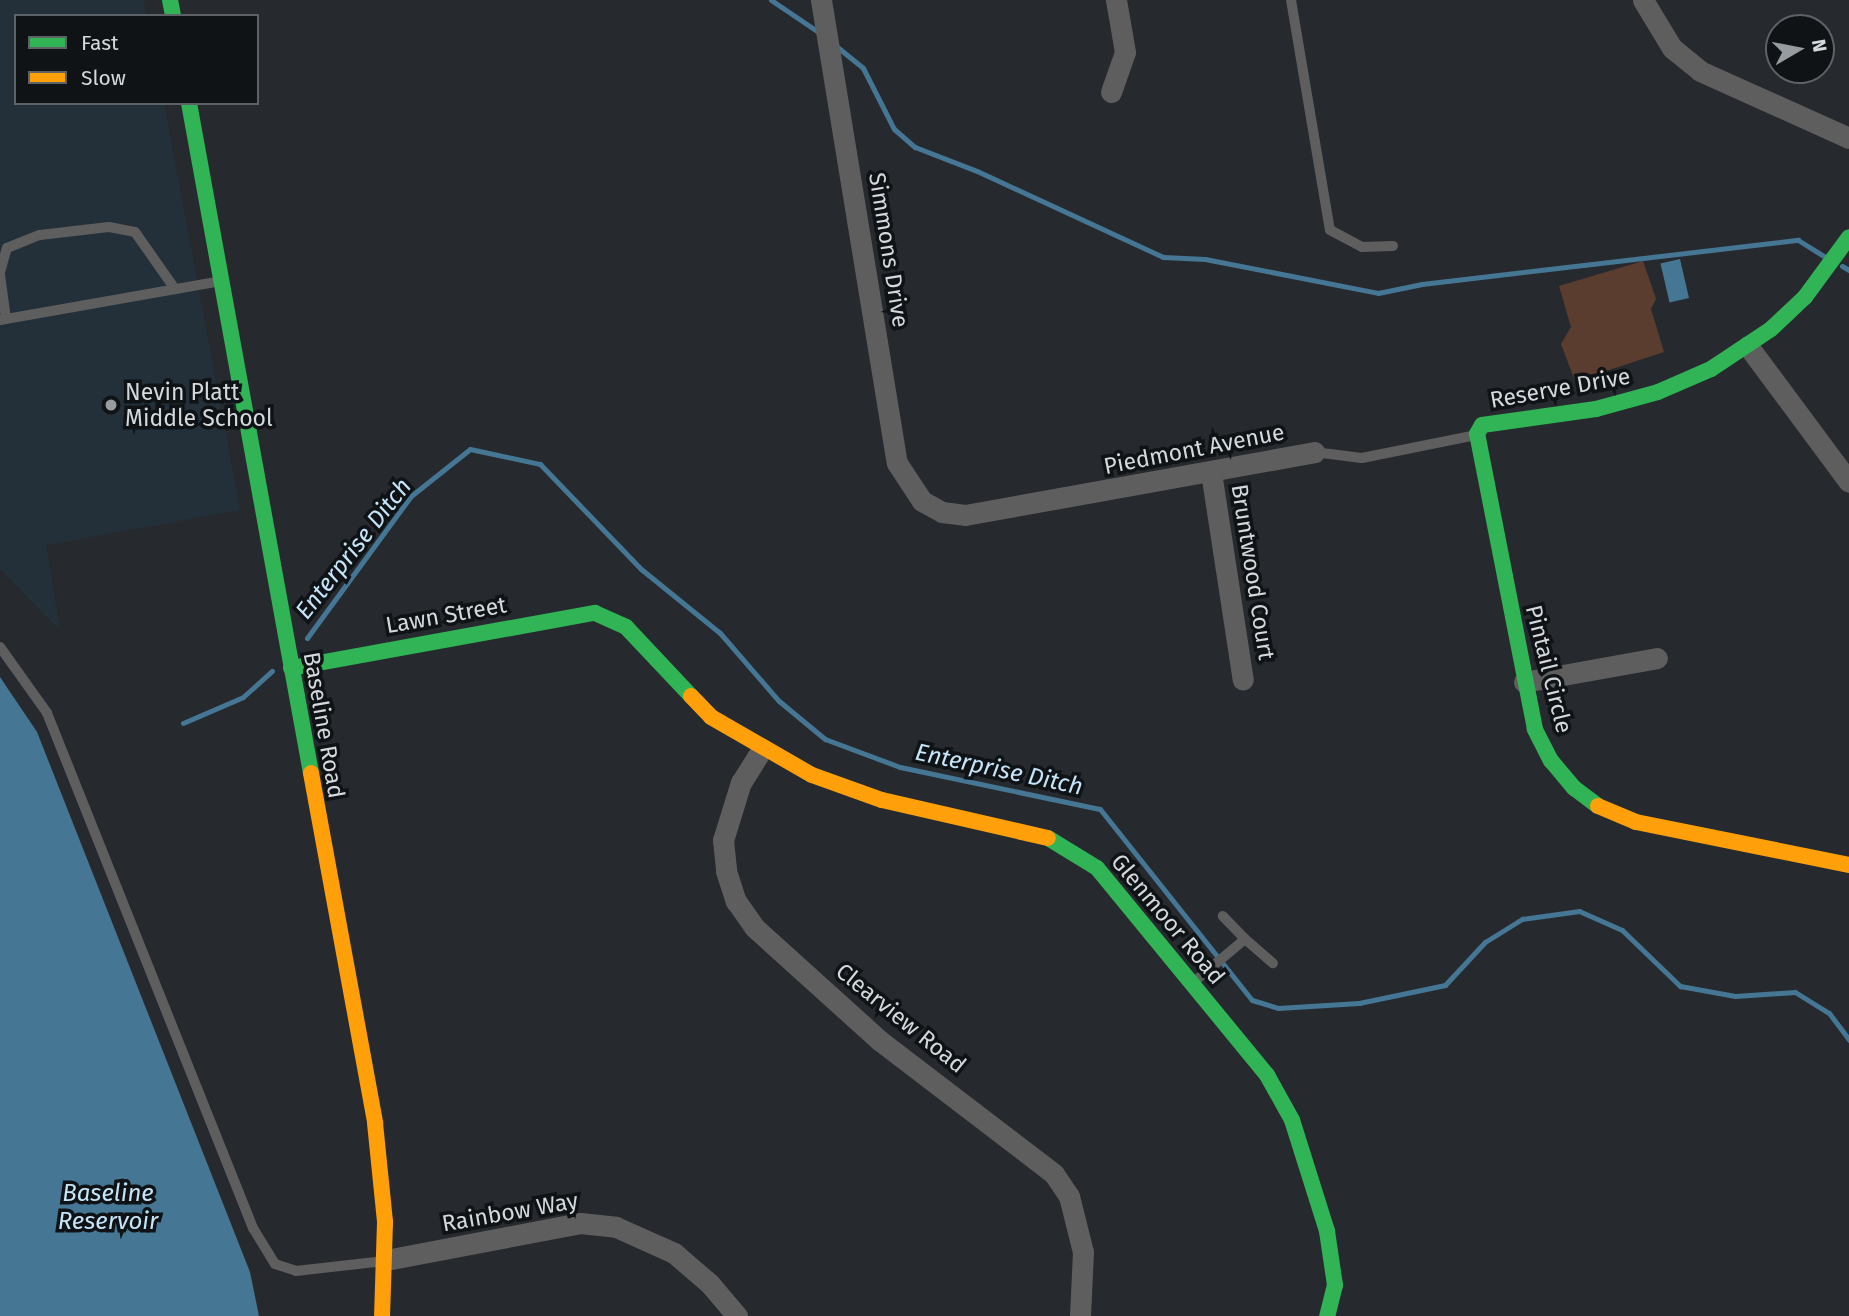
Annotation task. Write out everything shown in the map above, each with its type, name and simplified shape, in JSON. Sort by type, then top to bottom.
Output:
[{"type":"street","name":"Simmons Drive","points":[[821,0],[897,463],[922,501]]},
{"type":"street","points":[[1111,92],[1125,52],[1116,0]]},
{"type":"street","points":[[1643,0],[1672,48],[1700,71],[1849,138]]},
{"type":"street","name":"Baseline Road","points":[[189,105],[375,1123],[383,1180],[386,1261],[382,1316]]},
{"type":"street","name":"Reserve Drive","points":[[1477,434],[1482,425],[1595,409],[1658,392],[1711,369],[1748,346],[1805,297],[1849,237]]},
{"type":"street","points":[[1748,346],[1849,482]]},
{"type":"street","name":"Pintail Circle","points":[[1477,434],[1535,729],[1551,761],[1574,788],[1603,809],[1636,822],[1849,866]]},
{"type":"street","name":"Piedmont Avenue","points":[[922,501],[942,512],[965,515],[1314,452]]},
{"type":"street","name":"Bruntwood Court","points":[[1211,472],[1243,680]]},
{"type":"street","name":"Lawn Street","points":[[291,668],[477,631],[595,613],[610,617]]},
{"type":"street","name":"Glenmoor Road","points":[[610,617],[626,627],[711,717],[762,749],[812,775],[882,800],[1042,836],[1072,849],[1097,868],[1266,1075],[1297,1133],[1327,1231],[1335,1284],[1327,1316]]},
{"type":"street","points":[[1524,682],[1657,658]]},
{"type":"street","name":"Clearview Road","points":[[762,749],[741,782],[723,840],[726,871],[736,901],[754,927],[879,1040],[1054,1174],[1069,1196],[1083,1252],[1080,1316]]},
{"type":"street","name":"Rainbow Way","points":[[386,1261],[580,1223],[616,1227],[674,1253],[710,1284],[737,1316]]},
{"type":"lane","points":[[1292,0],[1330,230],[1362,247],[1393,246]]},
{"type":"lane","points":[[175,289],[135,232],[108,227],[40,235],[7,248],[0,273],[3,320],[221,281]]},
{"type":"lane","name":"Piedmont Avenue","points":[[1314,452],[1362,458],[1477,434]]},
{"type":"lane","points":[[0,648],[47,713],[253,1228],[275,1264],[296,1270],[386,1261]]},
{"type":"lane","points":[[1223,916],[1273,964]]},
{"type":"lane","points":[[1193,983],[1245,939]]},
{"type":"shaded area","name":"Nevin Platt Middle School","points":[[0,0],[144,0],[147,14],[14,14],[14,105],[164,105],[240,510],[46,545],[60,630],[0,569]]},
{"type":"shaded area","points":[[1643,261],[1656,299],[1651,309],[1664,352],[1575,381],[1561,344],[1571,327],[1559,286]]},
{"type":"water","points":[[1680,259],[1689,298],[1670,302],[1661,263]]},
{"type":"water","name":"Baseline Reservoir","points":[[0,677],[37,732],[250,1272],[259,1316],[0,1316]]},
{"type":"waterway","points":[[771,0],[820,33]]},
{"type":"waterway","points":[[836,46],[863,68],[894,129],[915,147],[977,171],[1163,257],[1205,259],[1378,293],[1422,284],[1798,240],[1824,256]]},
{"type":"waterway","points":[[1842,266],[1849,270]]},
{"type":"waterway","name":"Enterprise Ditch","points":[[307,638],[411,496],[470,449],[540,464],[641,569],[720,633],[779,701],[825,739],[900,767],[1100,809],[1252,1000],[1278,1008],[1359,1003],[1445,985],[1485,942],[1522,919],[1579,911],[1622,930],[1680,986],[1735,996],[1795,992],[1829,1013],[1849,1040]]},
{"type":"waterway","name":"Enterprise Ditch","points":[[183,723],[243,697],[272,671]]},
{"type":"traffic: fast","points":[[170,0],[173,14]]},
{"type":"traffic: fast","points":[[189,105],[311,773]]},
{"type":"traffic: fast","points":[[1598,806],[1574,788],[1551,761],[1535,729],[1477,434],[1482,425],[1596,409],[1658,392],[1711,369],[1771,329],[1805,297],[1849,237]]},
{"type":"traffic: fast","points":[[291,668],[595,613],[626,627],[691,696]]},
{"type":"traffic: fast","points":[[1048,838],[1097,868],[1267,1075],[1292,1120],[1327,1231],[1335,1285],[1327,1316]]},
{"type":"traffic: slow","points":[[691,696],[711,717],[812,775],[882,800],[1048,838]]},
{"type":"traffic: slow","points":[[311,773],[375,1123],[385,1222],[382,1316]]},
{"type":"traffic: slow","points":[[1598,806],[1636,822],[1849,865]]},
{"type":"place","name":"Nevin Platt Middle School","points":[[111,405]]}]
